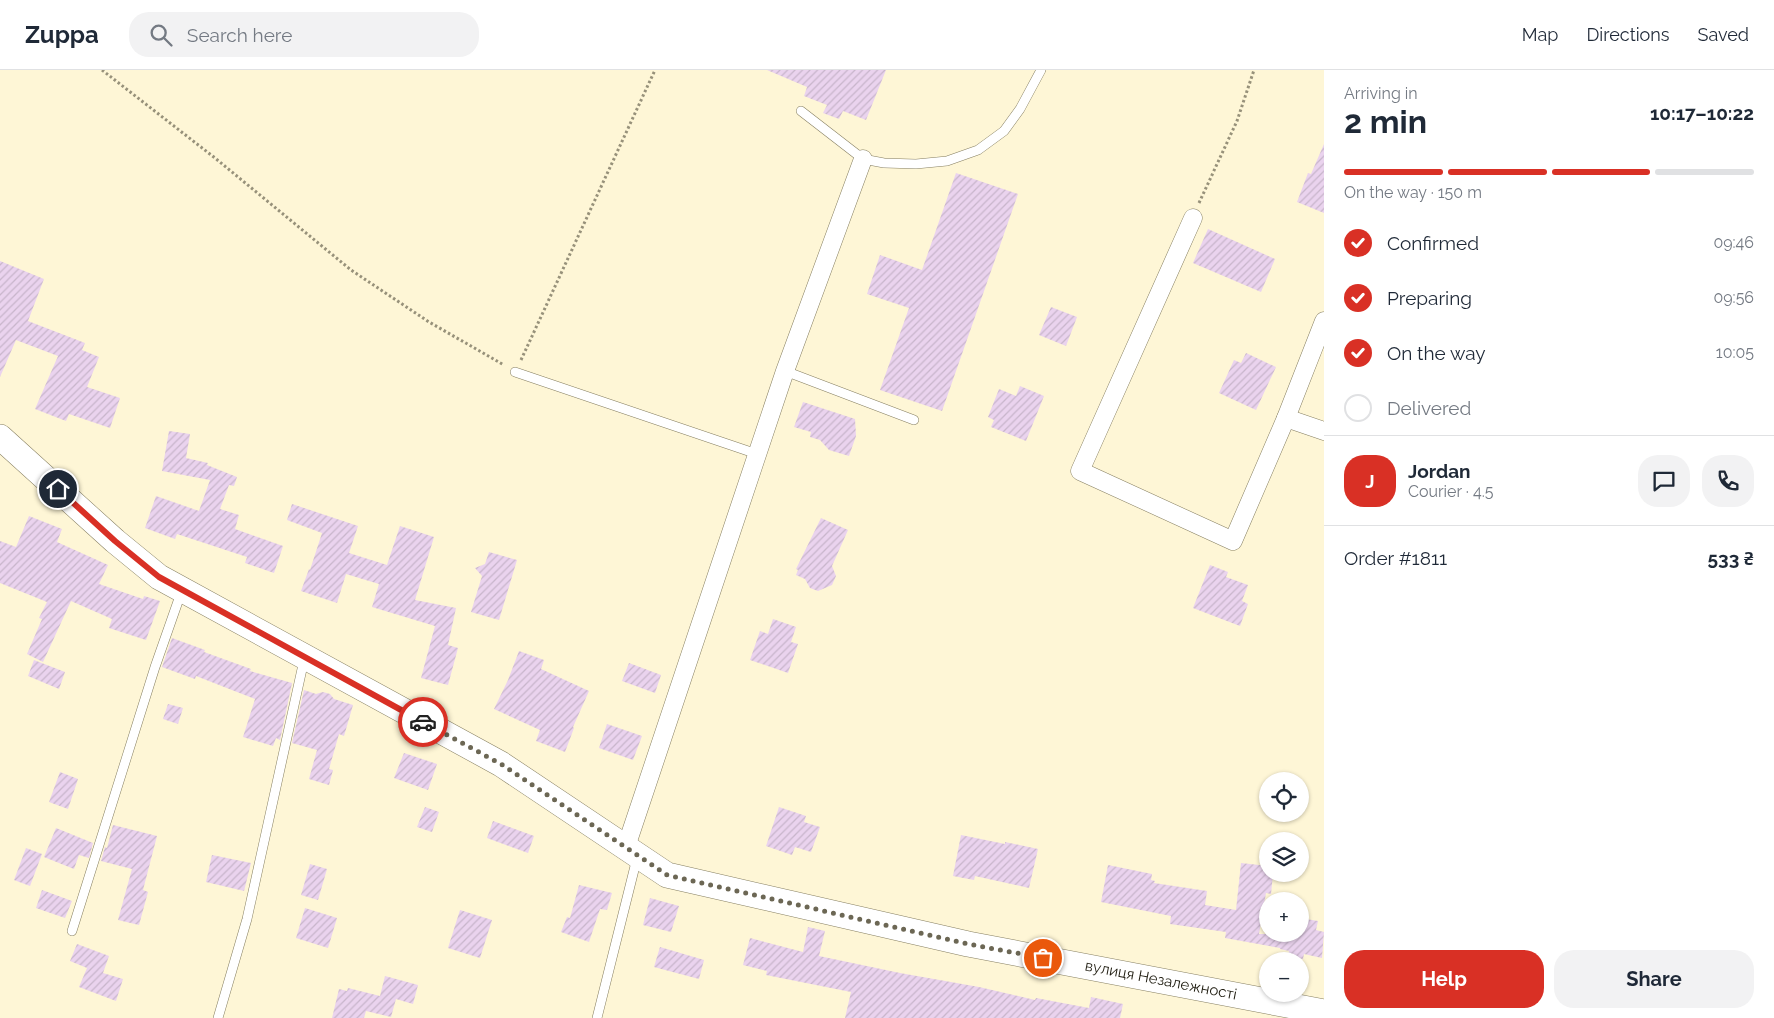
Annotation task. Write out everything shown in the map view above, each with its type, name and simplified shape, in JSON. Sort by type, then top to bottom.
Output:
[{"type":"street","points":[[632,851],[757,454],[785,371],[863,159]]},
{"type":"street","points":[[1193,218],[1080,471],[1233,541],[1286,418],[1324,321]]},
{"type":"street","points":[[1286,418],[1324,431]]},
{"type":"street","name":"вулиця Незалежності","points":[[0,437],[115,541],[159,577],[501,764],[667,875],[968,944],[1324,1012]]},
{"type":"lane","points":[[801,110],[863,159],[884,163],[916,164],[947,161],[978,150],[1004,131],[1020,109],[1041,70]]},
{"type":"lane","points":[[785,371],[914,420]]},
{"type":"lane","points":[[515,372],[757,454]]},
{"type":"lane","points":[[72,931],[155,668],[182,590]]},
{"type":"lane","points":[[218,1018],[247,919],[305,657]]},
{"type":"lane","points":[[597,1018],[632,851]]},
{"type":"path","points":[[102,70],[215,158],[351,270],[429,322],[515,372],[655,70]]},
{"type":"path","points":[[1193,218],[1237,121],[1254,70]]},
{"type":"building","points":[[767,70],[886,70],[866,120],[843,111],[839,119],[823,113],[827,105],[804,96],[807,87]]},
{"type":"building","points":[[1324,144],[1324,213],[1297,202],[1308,173],[1311,174]]},
{"type":"building","points":[[956,173],[1018,194],[942,411],[880,390],[909,308],[867,294],[880,255],[922,270]]},
{"type":"building","points":[[1208,229],[1275,259],[1261,292],[1193,263]]},
{"type":"building","points":[[0,261],[44,279],[28,321],[85,343],[82,350],[99,357],[87,387],[120,398],[110,428],[69,414],[66,421],[35,409],[58,356],[16,340],[0,377]]},
{"type":"building","points":[[1051,307],[1077,317],[1066,346],[1039,335]]},
{"type":"building","points":[[1246,353],[1276,367],[1256,410],[1219,393],[1234,360],[1241,363]]},
{"type":"building","points":[[1020,386],[1044,396],[1026,441],[991,427],[994,420],[988,417],[999,389],[1016,396]]},
{"type":"building","points":[[803,402],[855,419],[856,436],[849,456],[829,450],[820,440],[810,437],[811,432],[794,427]]},
{"type":"building","points":[[169,431],[190,434],[186,458],[208,463],[207,465],[237,477],[234,486],[229,485],[220,509],[239,515],[235,529],[283,546],[274,573],[245,563],[247,557],[177,534],[175,539],[145,528],[156,496],[199,511],[210,480],[162,471]]},
{"type":"building","points":[[292,504],[358,526],[349,553],[387,565],[400,526],[434,537],[415,600],[456,608],[448,645],[458,648],[448,685],[421,678],[435,626],[372,607],[379,584],[346,574],[337,603],[301,591],[322,533],[287,520]]},
{"type":"building","points":[[29,516],[62,529],[57,542],[108,565],[99,584],[143,599],[144,596],[160,601],[146,640],[109,628],[112,619],[71,601],[43,662],[27,654],[42,619],[39,618],[47,602],[0,583],[0,541],[16,547]]},
{"type":"building","points":[[821,518],[848,530],[832,566],[836,576],[832,585],[818,591],[810,588],[805,579],[796,575],[798,570],[796,569]]},
{"type":"building","points":[[489,552],[517,560],[499,620],[471,612],[482,576],[475,568],[485,564]]},
{"type":"building","points":[[1210,565],[1228,572],[1226,577],[1248,585],[1242,601],[1248,604],[1240,626],[1193,608]]},
{"type":"building","points":[[773,619],[796,627],[791,642],[798,644],[788,673],[750,660],[760,631],[768,634]]},
{"type":"building","points":[[172,638],[251,669],[250,671],[292,683],[280,740],[276,738],[273,746],[243,737],[255,699],[196,676],[195,679],[162,667]]},
{"type":"building","points":[[519,651],[544,660],[541,669],[589,691],[573,727],[565,752],[536,741],[540,730],[494,709]]},
{"type":"building","points":[[34,660],[65,672],[59,689],[28,676]]},
{"type":"building","points":[[629,663],[661,675],[655,693],[622,681]]},
{"type":"building","points":[[304,690],[316,694],[323,692],[330,694],[334,699],[353,705],[344,736],[339,734],[329,769],[333,770],[329,785],[309,779],[317,750],[292,743]]},
{"type":"building","points":[[168,704],[183,708],[178,724],[163,719]]},
{"type":"building","points":[[607,724],[642,736],[633,760],[599,748]]},
{"type":"building","points":[[404,753],[437,764],[428,790],[394,778]]},
{"type":"building","points":[[60,772],[78,779],[68,809],[49,802]]},
{"type":"building","points":[[425,807],[439,812],[432,832],[417,827]]},
{"type":"building","points":[[779,807],[806,816],[804,822],[820,827],[811,852],[795,847],[792,855],[766,846]]},
{"type":"building","points":[[493,821],[534,836],[528,853],[487,838]]},
{"type":"building","points":[[113,825],[157,836],[143,890],[148,892],[139,925],[118,920],[132,869],[101,861],[105,847],[107,848]]},
{"type":"building","points":[[56,828],[93,843],[89,858],[79,855],[74,869],[44,857]]},
{"type":"building","points":[[961,835],[1038,849],[1029,888],[975,876],[974,880],[953,876]]},
{"type":"building","points":[[26,848],[42,854],[30,886],[14,880]]},
{"type":"building","points":[[212,855],[251,863],[244,891],[206,882]]},
{"type":"building","points":[[1241,863],[1259,865],[1259,882],[1272,882],[1271,892],[1259,892],[1259,942],[1309,942],[1309,920],[1318,921],[1316,930],[1324,932],[1322,958],[1309,955],[1309,952],[1289,952],[1280,948],[1225,938],[1226,932],[1170,924],[1171,916],[1101,902],[1108,865],[1152,874],[1151,880],[1155,881],[1154,883],[1207,891],[1205,905],[1236,910]]},
{"type":"building","points":[[310,864],[327,869],[318,900],[301,895]]},
{"type":"building","points":[[579,885],[612,893],[607,910],[600,909],[589,942],[561,932],[567,917],[570,918]]},
{"type":"building","points":[[42,890],[72,901],[65,918],[36,908]]},
{"type":"building","points":[[650,898],[679,906],[671,932],[643,925]]},
{"type":"building","points":[[305,908],[337,918],[328,948],[296,938]]},
{"type":"building","points":[[460,910],[492,920],[480,958],[448,948]]},
{"type":"building","points":[[808,927],[825,931],[819,956],[979,987],[1035,1000],[1036,998],[1089,1008],[1091,997],[1123,1004],[1120,1018],[845,1018],[851,992],[766,975],[767,971],[743,965],[750,938],[803,952]]},
{"type":"building","points":[[77,944],[109,956],[103,973],[123,979],[116,1001],[79,987],[87,968],[70,961]]},
{"type":"building","points":[[660,947],[704,960],[699,979],[654,967]]},
{"type":"building","points":[[385,976],[418,985],[413,1004],[396,999],[391,1017],[366,1011],[364,1018],[332,1018],[339,989],[347,991],[348,988],[380,996]]},
{"type":"way so far","points":[[423,722],[501,764],[667,875],[968,944],[1043,958]]},
{"type":"route","points":[[58,489],[115,541],[159,577],[423,722]]}]
